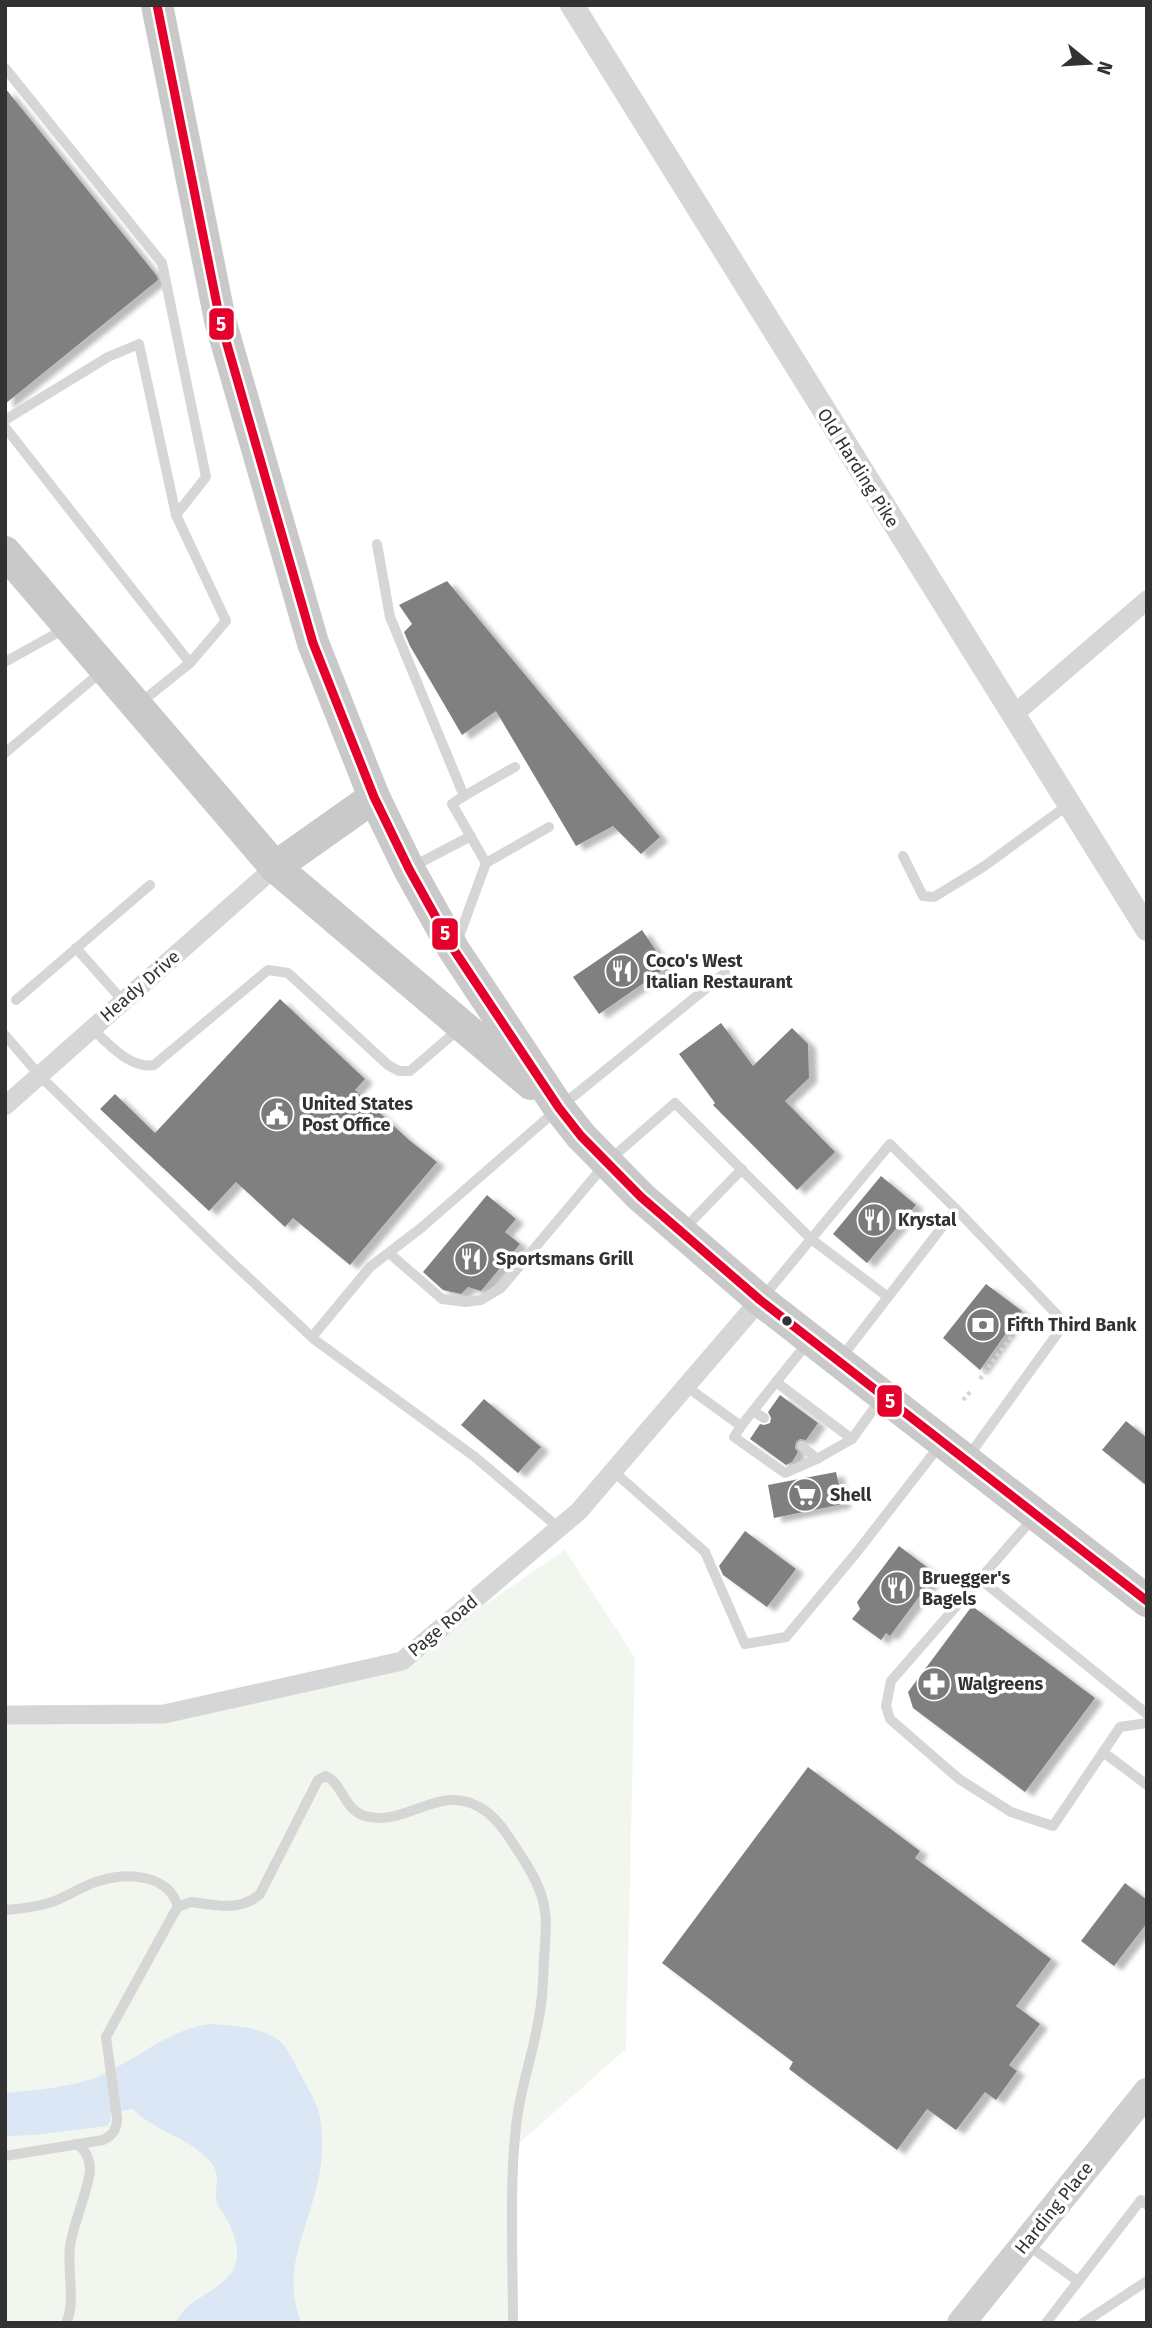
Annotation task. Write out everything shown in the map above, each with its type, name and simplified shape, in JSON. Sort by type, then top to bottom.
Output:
[{"type":"main road","points":[[157,5],[220,320],[313,643],[374,797],[409,869],[454,950],[559,1108],[581,1136],[681,1232],[761,1300],[1147,1601]]},
{"type":"main road","points":[[5,552],[275,867],[559,1108]]},
{"type":"main road","points":[[275,867],[374,797]]},
{"type":"main road","name":"Harding Place","points":[[961,2323],[1147,2092]]},
{"type":"street","name":"Old Harding Pike","points":[[572,5],[1147,929]]},
{"type":"street","points":[[1012,716],[1147,600]]},
{"type":"street","name":"Heady Drive","points":[[5,1106],[275,867]]},
{"type":"street","name":"Page Road","points":[[5,1715],[164,1714],[402,1661],[579,1511],[761,1300]]},
{"type":"lane","points":[[5,68],[162,263],[206,477],[176,515]]},
{"type":"lane","points":[[5,421],[108,357],[139,344],[176,515],[226,621],[190,663],[137,705]]},
{"type":"lane","points":[[5,427],[190,663]]},
{"type":"lane","points":[[377,544],[390,617],[464,796]]},
{"type":"lane","points":[[5,662],[69,626]]},
{"type":"lane","points":[[5,753],[105,668]]},
{"type":"lane","points":[[486,863],[452,804],[515,766]]},
{"type":"lane","points":[[903,856],[923,895],[934,897],[983,867],[1068,805]]},
{"type":"lane","points":[[454,950],[486,863],[548,828]]},
{"type":"lane","points":[[409,869],[471,836]]},
{"type":"lane","points":[[16,1000],[150,885]]},
{"type":"lane","points":[[76,948],[123,1001]]},
{"type":"lane","points":[[92,1029],[133,1063],[154,1065],[268,970],[288,973],[388,1065],[399,1071],[410,1070],[462,1026]]},
{"type":"lane","points":[[312,1337],[370,1266],[421,1228],[559,1108],[725,974]]},
{"type":"lane","points":[[5,1035],[40,1076],[312,1337],[475,1457],[559,1528]]},
{"type":"lane","points":[[389,1253],[442,1299],[466,1302],[481,1300],[501,1288],[607,1162],[675,1103],[811,1238],[888,1297]]},
{"type":"lane","points":[[613,1471],[705,1552],[745,1644],[786,1637],[857,1552],[954,1451],[1065,1323],[890,1144],[761,1300]]},
{"type":"lane","points":[[681,1232],[742,1169]]},
{"type":"lane","points":[[839,1360],[956,1209]]},
{"type":"lane","points":[[811,1339],[734,1437],[785,1473],[852,1439],[884,1395]]},
{"type":"lane","points":[[776,1382],[852,1439]]},
{"type":"lane","points":[[687,1387],[741,1426]]},
{"type":"lane","points":[[753,1411],[764,1418]]},
{"type":"lane","points":[[802,1446],[817,1459]]},
{"type":"lane","points":[[1036,1515],[891,1681],[886,1706],[890,1719],[959,1779],[1011,1812],[1053,1826],[1120,1727],[1147,1723]]},
{"type":"lane","points":[[980,1579],[1147,1714]]},
{"type":"lane","points":[[1103,1752],[1147,1785]]},
{"type":"lane","points":[[5,2157],[107,2138],[117,2127],[106,2046],[108,2031],[132,1992],[159,1938],[178,1907],[191,1902],[233,1907],[253,1900],[264,1887],[318,1780],[326,1776],[334,1780],[348,1804],[362,1815],[389,1816],[438,1801],[463,1800],[486,1812],[503,1829],[533,1877],[543,1899],[546,1922],[540,2015],[519,2108],[514,2152],[513,2323]]},
{"type":"lane","points":[[5,1910],[49,1903],[98,1881],[125,1877],[165,1885],[171,1889],[178,1907]]},
{"type":"lane","points":[[66,2323],[71,2307],[69,2262],[72,2233],[90,2172],[90,2163],[85,2152],[75,2144]]},
{"type":"lane","points":[[1046,2323],[1141,2200],[1147,2205]]},
{"type":"lane","points":[[1026,2243],[1078,2281]]},
{"type":"lane","points":[[1083,2323],[1147,2281]]},
{"type":"path","points":[[980,1379],[1029,1313]]},
{"type":"path","points":[[963,1400],[970,1392]]},
{"type":"shaded area","points":[[565,1550],[635,1658],[626,2049],[517,2145],[517,2323],[5,2323],[5,1715],[164,1714],[402,1661]]},
{"type":"shaded area","points":[[210,2024],[250,2028],[278,2040],[290,2055],[318,2109],[322,2133],[321,2164],[294,2273],[296,2306],[302,2323],[176,2323],[187,2308],[231,2273],[237,2260],[236,2245],[229,2224],[216,2201],[217,2179],[208,2159],[190,2145],[141,2117],[133,2109],[110,2113],[111,2120],[107,2126],[5,2136],[5,2093],[86,2081],[180,2032]]},
{"type":"building","points":[[5,88],[158,280],[5,404]]},
{"type":"building","points":[[447,581],[660,837],[641,854],[613,826],[576,846],[496,711],[462,735],[410,646],[404,632],[412,624],[399,605]]},
{"type":"building","points":[[642,930],[667,967],[599,1014],[573,977]]},
{"type":"building","name":"United States Post Office","points":[[280,999],[365,1079],[355,1090],[437,1162],[350,1265],[293,1218],[285,1227],[236,1182],[209,1211],[100,1109],[115,1094],[155,1133]]},
{"type":"building","points":[[721,1023],[753,1066],[792,1028],[808,1044],[809,1078],[785,1101],[835,1152],[797,1190],[713,1105],[715,1103],[679,1054]]},
{"type":"building","name":"Krystal","points":[[881,1176],[916,1205],[867,1263],[833,1234]]},
{"type":"building","name":"Sportsmans Grill","points":[[487,1195],[516,1219],[505,1232],[520,1244],[481,1291],[468,1287],[461,1294],[443,1290],[423,1272]]},
{"type":"building","name":"Fifth Third Bank","points":[[986,1284],[1022,1311],[980,1370],[943,1338]]},
{"type":"building","name":"Shell","points":[[780,1395],[818,1423],[806,1440],[800,1439],[796,1442],[795,1448],[798,1452],[792,1462],[786,1465],[750,1439],[760,1424],[770,1423],[768,1412]]},
{"type":"building","points":[[484,1399],[541,1447],[518,1473],[461,1425]]},
{"type":"building","points":[[1126,1421],[1147,1438],[1147,1486],[1102,1450]]},
{"type":"building","name":"Shell","points":[[836,1472],[843,1504],[774,1518],[768,1485]]},
{"type":"building","points":[[745,1531],[796,1569],[767,1607],[723,1575],[719,1566]]},
{"type":"building","name":"Bruegger's Bagels","points":[[899,1546],[936,1574],[890,1636],[886,1633],[881,1640],[852,1619],[860,1609],[857,1602]]},
{"type":"building","name":"Walgreens","points":[[972,1606],[1095,1698],[1025,1792],[913,1708],[908,1692]]},
{"type":"building","points":[[808,1767],[920,1851],[915,1858],[1051,1959],[1016,2006],[1040,2024],[1009,2065],[1017,2071],[996,2100],[985,2092],[956,2130],[927,2109],[897,2150],[789,2069],[793,2062],[662,1963]]},
{"type":"building","points":[[1125,1883],[1147,1900],[1147,1923],[1114,1966],[1081,1941]]},
{"type":"transit line","name":"5","points":[[157,5],[220,320],[313,643],[374,797],[409,869],[454,950],[559,1108],[581,1136],[641,1197],[760,1300],[1147,1601]]},
{"type":"place","name":"Coco's West Italian Restaurant","points":[[622,971]]},
{"type":"place","name":"United States Post Office","points":[[277,1114]]},
{"type":"place","name":"Krystal","points":[[874,1220]]},
{"type":"place","name":"Sportsmans Grill","points":[[471,1259]]},
{"type":"place","name":"Fifth Third Bank","points":[[983,1325]]},
{"type":"place","name":"Shell","points":[[805,1495]]},
{"type":"place","name":"Bruegger's Bagels","points":[[897,1588]]},
{"type":"place","name":"Walgreens","points":[[934,1684]]}]
